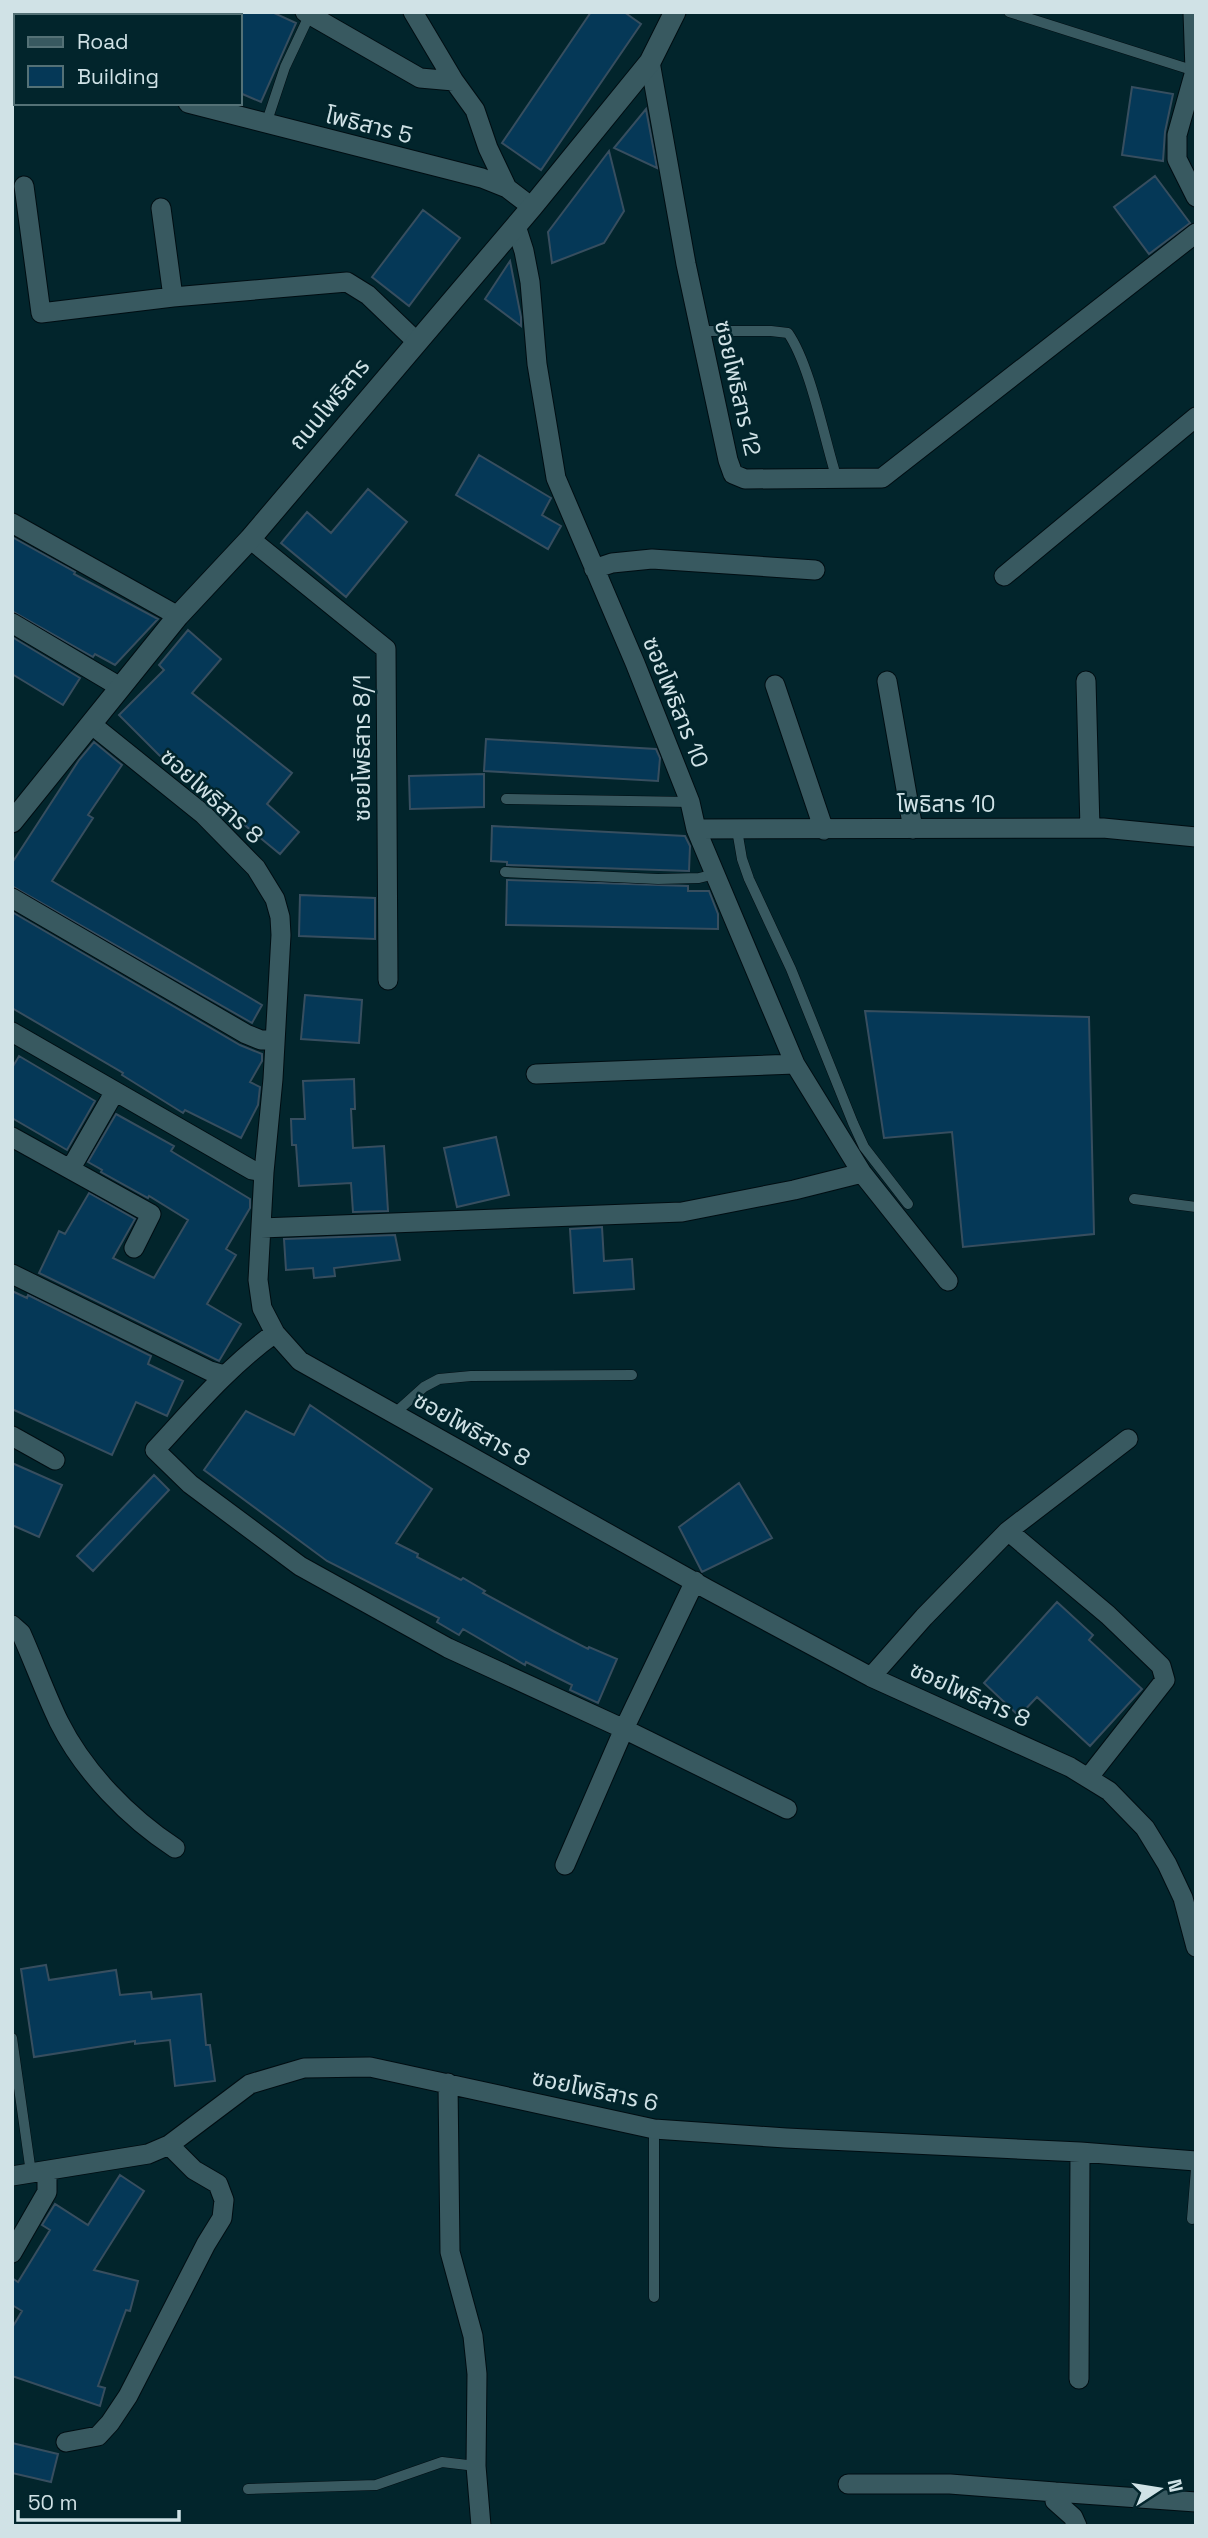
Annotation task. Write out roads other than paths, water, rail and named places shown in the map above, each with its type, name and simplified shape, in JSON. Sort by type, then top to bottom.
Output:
[{"type":"street","points":[[413,12],[454,81],[475,110],[488,148],[507,188]]},
{"type":"street","name":"ถนนโพธิสาร","points":[[12,822],[178,616],[250,539],[532,207],[650,62],[675,12]]},
{"type":"street","points":[[1193,12],[1195,71],[1177,135],[1196,197]]},
{"type":"street","points":[[308,13],[420,78],[454,81]]},
{"type":"street","name":"ซอยโพธิสาร 12","points":[[650,62],[699,331],[733,474],[745,479],[883,478],[1196,233]]},
{"type":"street","name":"โพธิสาร 5","points":[[195,105],[482,178],[507,188],[532,207]]},
{"type":"street","points":[[24,186],[41,313],[173,297],[347,282],[368,295],[416,341]]},
{"type":"street","points":[[160,208],[173,297]]},
{"type":"street","name":"ซอยโพธิสาร 10","points":[[516,226],[530,282],[537,364],[556,478],[690,802],[696,829],[796,1064],[862,1173],[948,1281]]},
{"type":"street","points":[[1004,576],[1196,416]]},
{"type":"street","points":[[12,523],[178,616]]},
{"type":"street","name":"ซอยโพธิสาร 8/1","points":[[250,539],[386,649],[388,980]]},
{"type":"street","points":[[594,569],[612,563],[652,559],[815,570]]},
{"type":"street","points":[[12,623],[120,687]]},
{"type":"street","points":[[887,681],[913,829]]},
{"type":"street","points":[[1086,681],[1090,828]]},
{"type":"street","points":[[775,685],[824,830]]},
{"type":"street","name":"ซอยโพธิสาร 8","points":[[90,724],[203,814],[256,868],[275,899],[281,935],[258,1280],[262,1308],[275,1333],[300,1361],[871,1676],[998,1732],[1070,1767],[1110,1791],[1151,1837],[1167,1864],[1183,1898],[1196,1947]]},
{"type":"street","name":"โพธิสาร 10","points":[[696,829],[1090,828],[1196,837]]},
{"type":"street","points":[[12,898],[246,1034],[261,1040],[275,1040]]},
{"type":"street","points":[[13,1036],[252,1170],[264,1172]]},
{"type":"street","points":[[536,1074],[796,1064]]},
{"type":"street","points":[[71,1168],[114,1093]]},
{"type":"street","points":[[12,1137],[151,1214],[134,1248]]},
{"type":"street","points":[[261,1228],[682,1212],[794,1190],[862,1173]]},
{"type":"street","points":[[12,1274],[210,1371],[224,1375]]},
{"type":"street","points":[[275,1333],[224,1375],[155,1450],[190,1484],[300,1566],[448,1648],[624,1729],[787,1809]]},
{"type":"street","points":[[12,1436],[55,1460]]},
{"type":"street","points":[[871,1676],[924,1617],[1009,1531],[1128,1438]]},
{"type":"street","points":[[1009,1531],[1108,1615],[1161,1666],[1165,1680],[1088,1778]]},
{"type":"street","points":[[565,1865],[624,1729],[695,1581]]},
{"type":"street","points":[[12,1625],[21,1633],[60,1724],[94,1777],[154,1834],[175,1848]]},
{"type":"street","name":"ซอยโพธิสาร 6","points":[[30,2173],[128,2159],[169,2145],[250,2084],[304,2068],[370,2067],[654,2129],[1080,2152],[1196,2161]]},
{"type":"street","points":[[448,2083],[450,2252],[473,2336],[477,2374],[477,2466],[481,2526]]},
{"type":"street","points":[[66,2442],[98,2435],[110,2423],[128,2396],[222,2218],[224,2200],[218,2184],[194,2170],[169,2145]]},
{"type":"street","points":[[1079,2379],[1080,2152]]},
{"type":"street","points":[[12,2253],[47,2192],[30,2173]]},
{"type":"street","points":[[848,2484],[950,2484],[1196,2502]]},
{"type":"street","points":[[1055,2492],[1055,2501],[1073,2517],[1077,2526]]},
{"type":"lane","points":[[1009,12],[1195,71]]},
{"type":"lane","points":[[266,125],[285,67],[308,13]]},
{"type":"lane","points":[[699,331],[788,333],[807,376],[834,469],[834,480]]},
{"type":"lane","points":[[506,799],[690,802]]},
{"type":"lane","points":[[737,830],[749,879],[791,969],[853,1124],[864,1147],[908,1204]]},
{"type":"lane","points":[[506,872],[658,879],[699,878],[715,874]]},
{"type":"lane","points":[[1134,1199],[1196,1207]]},
{"type":"lane","points":[[394,1414],[424,1387],[439,1379],[471,1376],[632,1375]]},
{"type":"lane","points":[[12,2038],[30,2173]]},
{"type":"lane","points":[[654,2129],[654,2297]]},
{"type":"lane","points":[[1192,2219],[1196,2169]]},
{"type":"lane","points":[[248,2489],[376,2485],[442,2462],[477,2466]]}]
